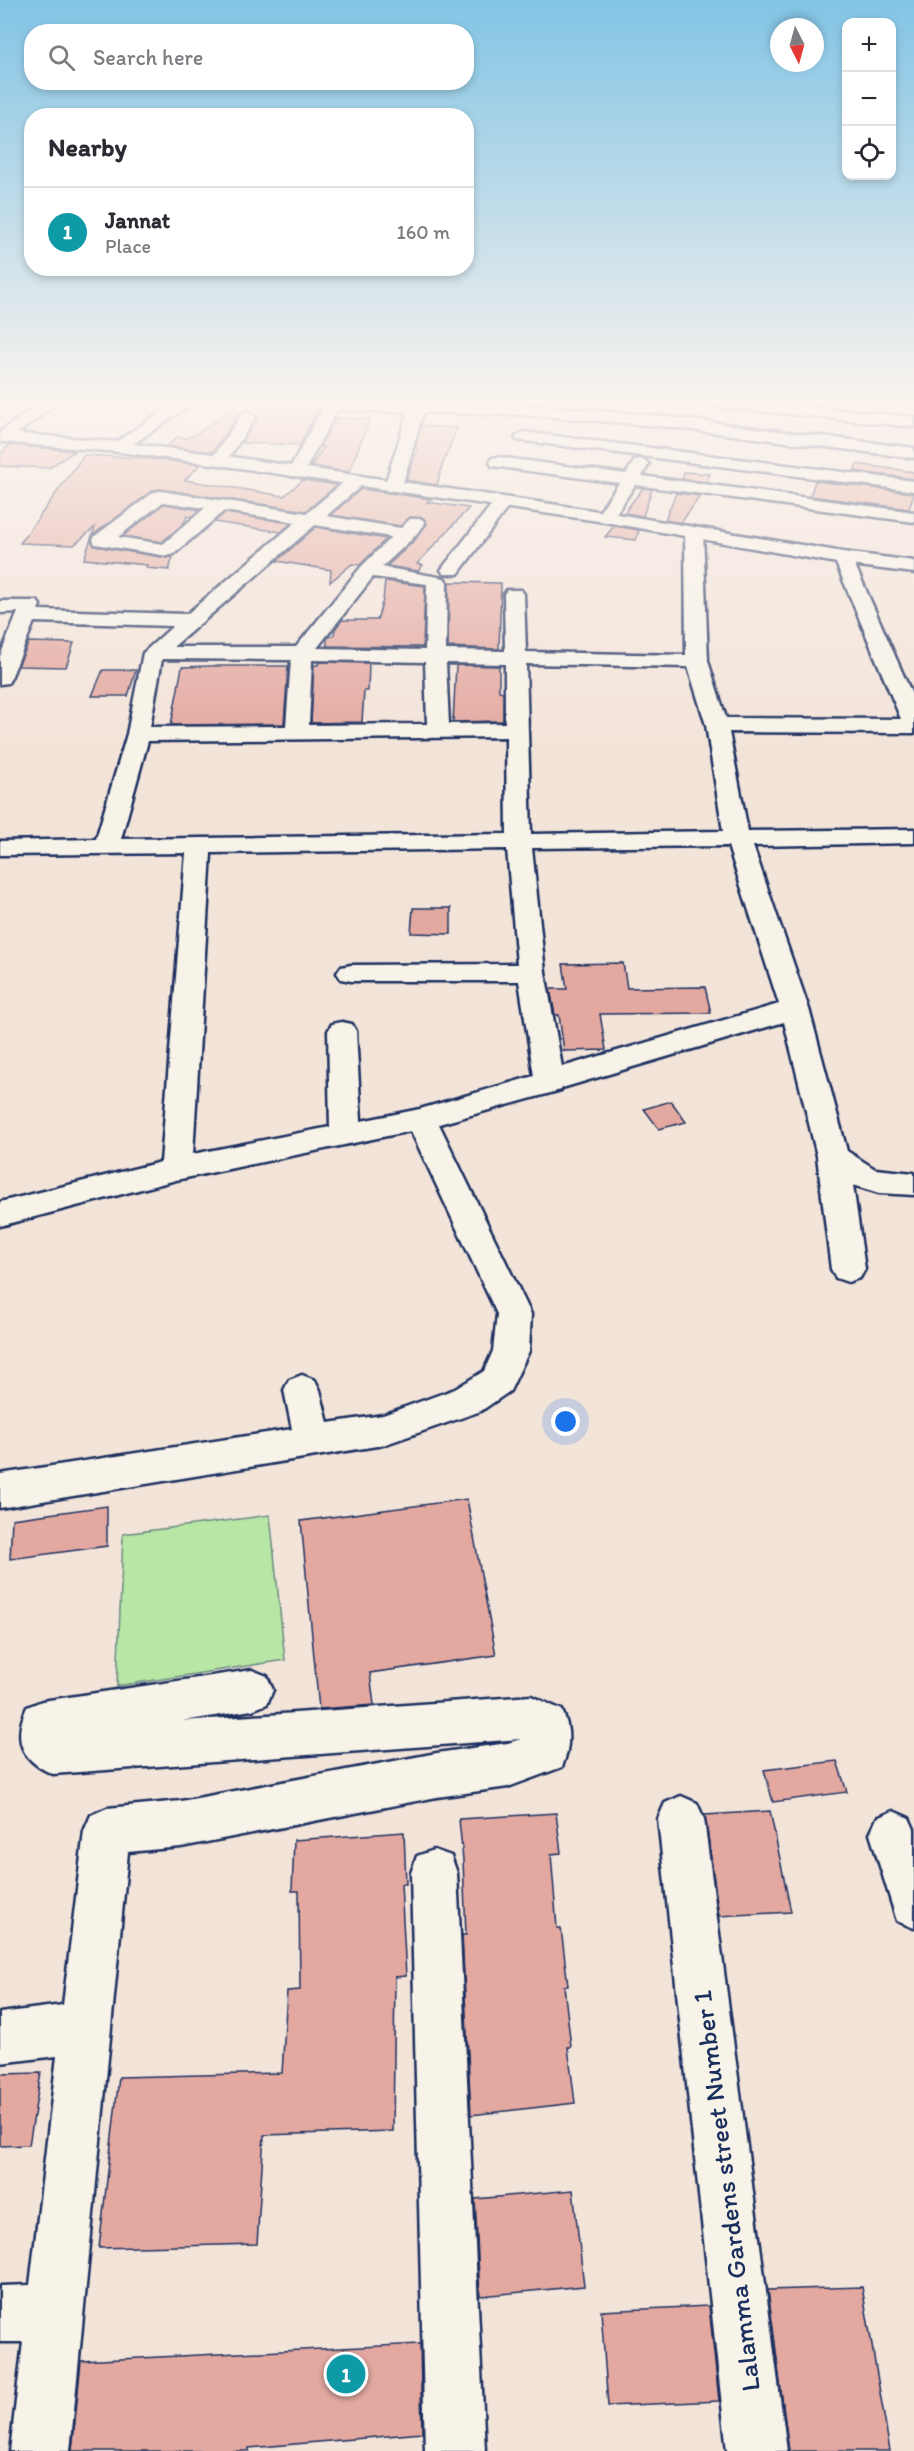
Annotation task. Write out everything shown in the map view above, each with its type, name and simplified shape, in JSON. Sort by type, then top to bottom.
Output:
[{"type":"street","points":[[136,514],[102,540],[167,550],[210,514]]},
{"type":"street","points":[[274,514],[407,534]]},
{"type":"street","points":[[107,846],[138,734],[153,653],[317,514]]},
{"type":"street","points":[[438,730],[435,657],[437,577],[492,514]]},
{"type":"street","points":[[586,514],[843,558],[913,564]]},
{"type":"street","points":[[894,514],[914,517]]},
{"type":"street","points":[[297,733],[302,652],[369,572],[420,518]]},
{"type":"street","points":[[694,532],[697,660],[717,725],[739,838],[795,1009],[833,1156],[848,1269]]},
{"type":"street","points":[[717,725],[914,725],[843,558]]},
{"type":"street","points":[[369,572],[437,577]]},
{"type":"street","points":[[514,594],[519,841],[531,972],[550,1083]]},
{"type":"street","points":[[0,607],[30,605],[27,616],[8,644],[0,678]]},
{"type":"street","points":[[27,616],[191,620]]},
{"type":"street","points":[[153,653],[302,652],[516,659],[697,660]]},
{"type":"street","points":[[889,666],[914,666]]},
{"type":"street","points":[[138,734],[516,730]]},
{"type":"street","points":[[0,848],[914,836]]},
{"type":"street","points":[[176,1169],[199,845]]},
{"type":"street","points":[[351,973],[531,972]]},
{"type":"street","points":[[0,1214],[176,1169],[421,1119],[550,1083],[795,1009]]},
{"type":"street","points":[[342,1031],[346,1136]]},
{"type":"street","points":[[0,1491],[314,1443],[383,1430],[468,1400],[497,1381],[511,1351],[514,1314],[421,1119]]},
{"type":"street","points":[[833,1156],[850,1173],[884,1183],[914,1184]]},
{"type":"street","points":[[302,1390],[314,1443]]},
{"type":"street","points":[[40,2451],[85,2028],[100,1917],[107,1831],[182,1824],[437,1775],[508,1765],[546,1752],[547,1725],[531,1717],[53,1752],[42,1742],[42,1722],[252,1690]]},
{"type":"street","name":"Lalamma Gardens street Number 1","points":[[681,1819],[757,2451]]},
{"type":"street","points":[[893,1834],[914,1904]]},
{"type":"street","points":[[434,1873],[455,2451]]},
{"type":"street","points":[[0,2038],[85,2028]]},
{"type":"street","points":[[0,2314],[55,2313]]},
{"type":"green space","points":[[270,1515],[285,1660],[117,1686],[123,1534]]},
{"type":"building","points":[[41,514],[121,514],[94,534],[91,539],[95,546],[167,558],[173,557],[169,570],[146,568],[147,565],[84,559],[95,527],[74,545],[20,543]]},
{"type":"building","points":[[151,514],[194,514],[191,517],[187,516],[184,523],[162,542],[123,536]]},
{"type":"building","points":[[223,514],[234,514],[291,523],[281,532],[214,522]]},
{"type":"building","points":[[463,514],[417,564],[423,565],[418,571],[387,566],[415,540],[427,524],[424,518],[410,517],[400,526],[331,515]]},
{"type":"building","points":[[667,514],[687,514],[681,523],[665,520]]},
{"type":"building","points":[[614,526],[639,530],[636,540],[605,537]]},
{"type":"building","points":[[316,527],[386,539],[360,565],[352,564],[330,582],[331,570],[277,561]]},
{"type":"building","points":[[385,581],[425,586],[423,647],[327,646],[327,638],[334,635],[335,629],[342,620],[377,620],[383,600]]},
{"type":"building","points":[[449,582],[501,583],[499,649],[448,647]]},
{"type":"building","points":[[29,642],[74,643],[66,667],[18,666]]},
{"type":"building","points":[[319,662],[369,663],[368,691],[364,691],[362,722],[311,723],[314,665],[318,665]]},
{"type":"building","points":[[456,665],[499,666],[499,691],[503,692],[503,721],[453,722]]},
{"type":"building","points":[[288,666],[284,724],[171,725],[182,667]]},
{"type":"building","points":[[103,670],[136,670],[128,696],[92,696]]},
{"type":"building","points":[[413,908],[451,908],[451,934],[411,933]]},
{"type":"building","points":[[623,963],[627,988],[705,987],[711,1013],[600,1014],[606,1050],[564,1051],[559,1015],[555,1015],[550,989],[567,989],[563,964]]},
{"type":"building","points":[[671,1101],[686,1122],[659,1129],[644,1109]]},
{"type":"building","points":[[467,1499],[496,1655],[370,1673],[374,1705],[319,1709],[301,1521]]},
{"type":"building","points":[[107,1506],[107,1546],[10,1559],[12,1519]]},
{"type":"building","points":[[837,1761],[847,1792],[773,1802],[764,1770]]},
{"type":"building","points":[[770,1811],[791,1912],[719,1916],[705,1815]]},
{"type":"building","points":[[556,1813],[561,1853],[551,1854],[557,1928],[561,1928],[568,1986],[564,1986],[575,2103],[471,2115],[462,1935],[466,1935],[463,1860],[459,1819]]},
{"type":"building","points":[[404,1832],[406,1884],[401,1884],[406,1976],[395,1977],[393,2131],[264,2135],[257,2244],[99,2248],[119,2077],[282,2073],[287,1991],[300,1990],[299,1891],[292,1891],[294,1840]]},
{"type":"building","points":[[41,2073],[29,2145],[0,2146],[0,2074]]},
{"type":"building","points":[[573,2190],[584,2286],[480,2296],[475,2199]]},
{"type":"building","points":[[862,2287],[890,2451],[789,2451],[768,2290]]},
{"type":"building","points":[[709,2306],[719,2401],[608,2406],[601,2311]]},
{"type":"building","points":[[420,2344],[422,2433],[249,2448],[249,2451],[72,2451],[81,2361]]},
{"type":"place","name":"Jannat","points":[[346,2374]]}]
